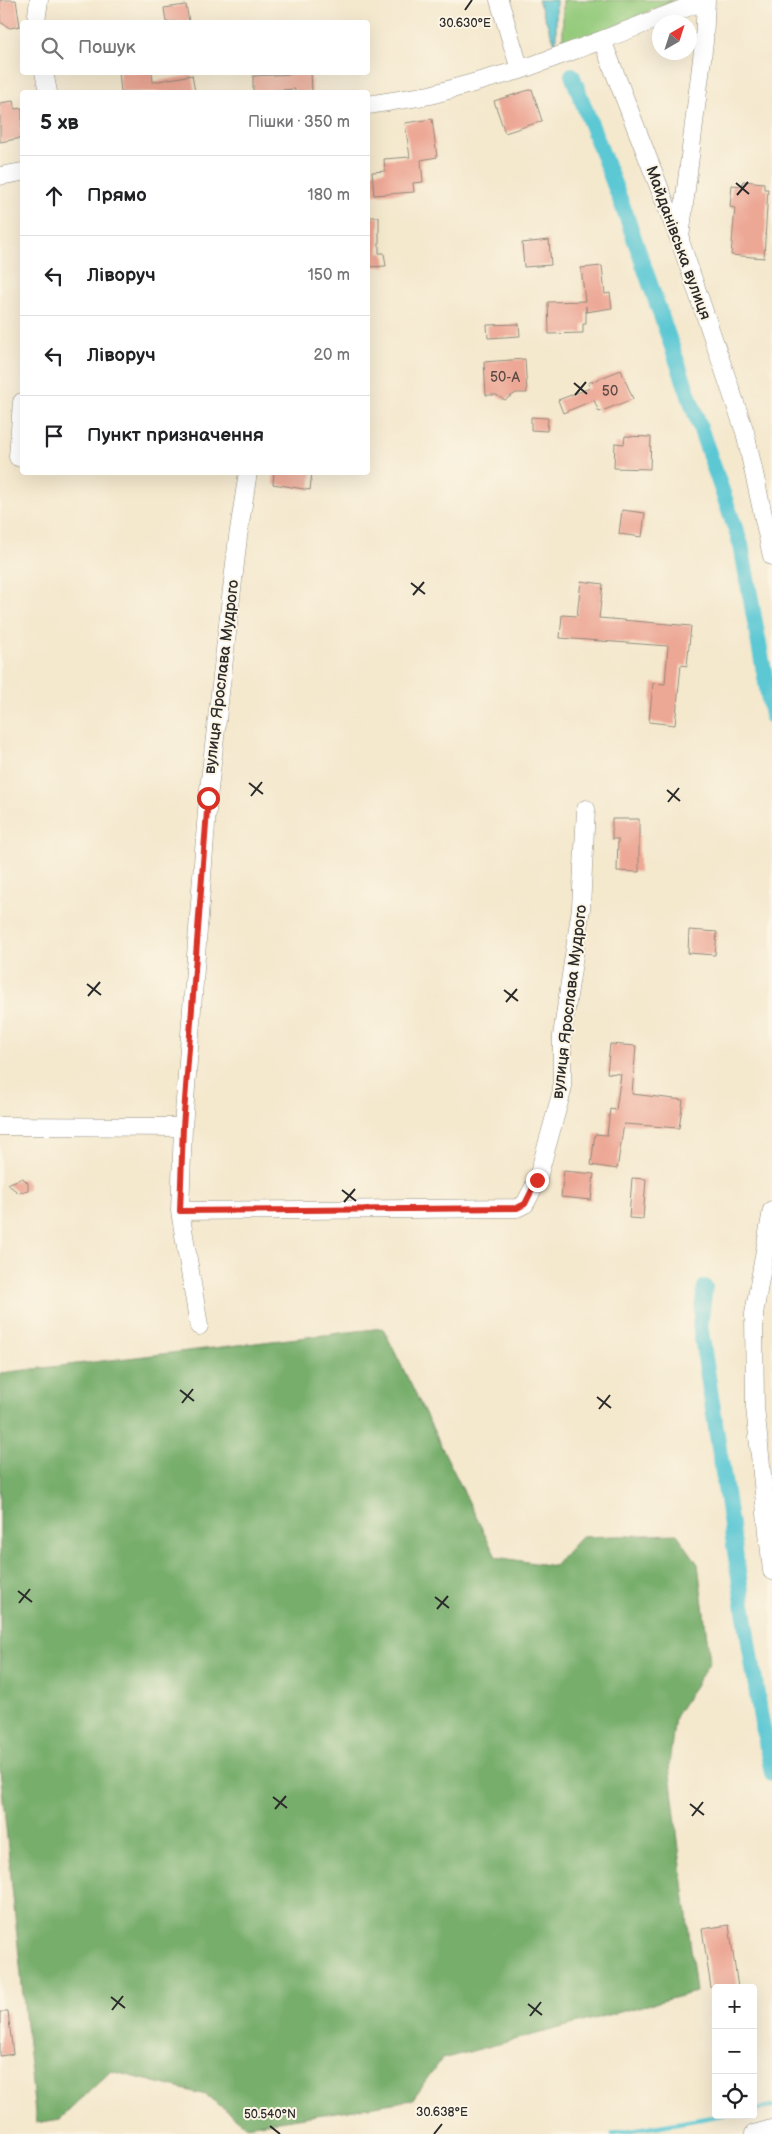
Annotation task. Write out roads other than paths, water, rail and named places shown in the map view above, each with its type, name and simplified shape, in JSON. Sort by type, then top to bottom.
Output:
[{"type":"street","points":[[36,20],[39,0]]},
{"type":"street","points":[[499,0],[520,70]]},
{"type":"street","points":[[370,105],[430,95],[520,70],[706,0],[704,42],[680,241]]},
{"type":"street","name":"Майданівська вулиця","points":[[602,40],[680,241],[745,432],[772,556]]},
{"type":"street","points":[[45,75],[48,90]]},
{"type":"street","points":[[0,176],[20,172]]},
{"type":"street","points":[[18,457],[20,430]]},
{"type":"street","name":"вулиця Ярослава Мудрого","points":[[199,1326],[180,1211],[183,1127],[208,798],[238,537],[248,475]]},
{"type":"street","name":"вулиця Ярослава Мудрого","points":[[180,1211],[517,1208],[525,1204],[537,1180],[562,1091],[562,1036],[582,908],[586,809]]},
{"type":"street","points":[[0,1126],[183,1127]]},
{"type":"street","points":[[772,1210],[754,1314],[755,1407],[772,1571]]},
{"type":"street","points":[[754,2134],[772,2129]]},
{"type":"water","points":[[538,0],[556,0],[556,46]]},
{"type":"waterway","points":[[572,75],[626,215],[741,545],[772,716]]},
{"type":"waterway","points":[[705,1287],[700,1325],[760,1713],[772,1773]]},
{"type":"waterway","points":[[757,2109],[772,2107]]},
{"type":"waterway","points":[[613,2134],[712,2117]]}]
